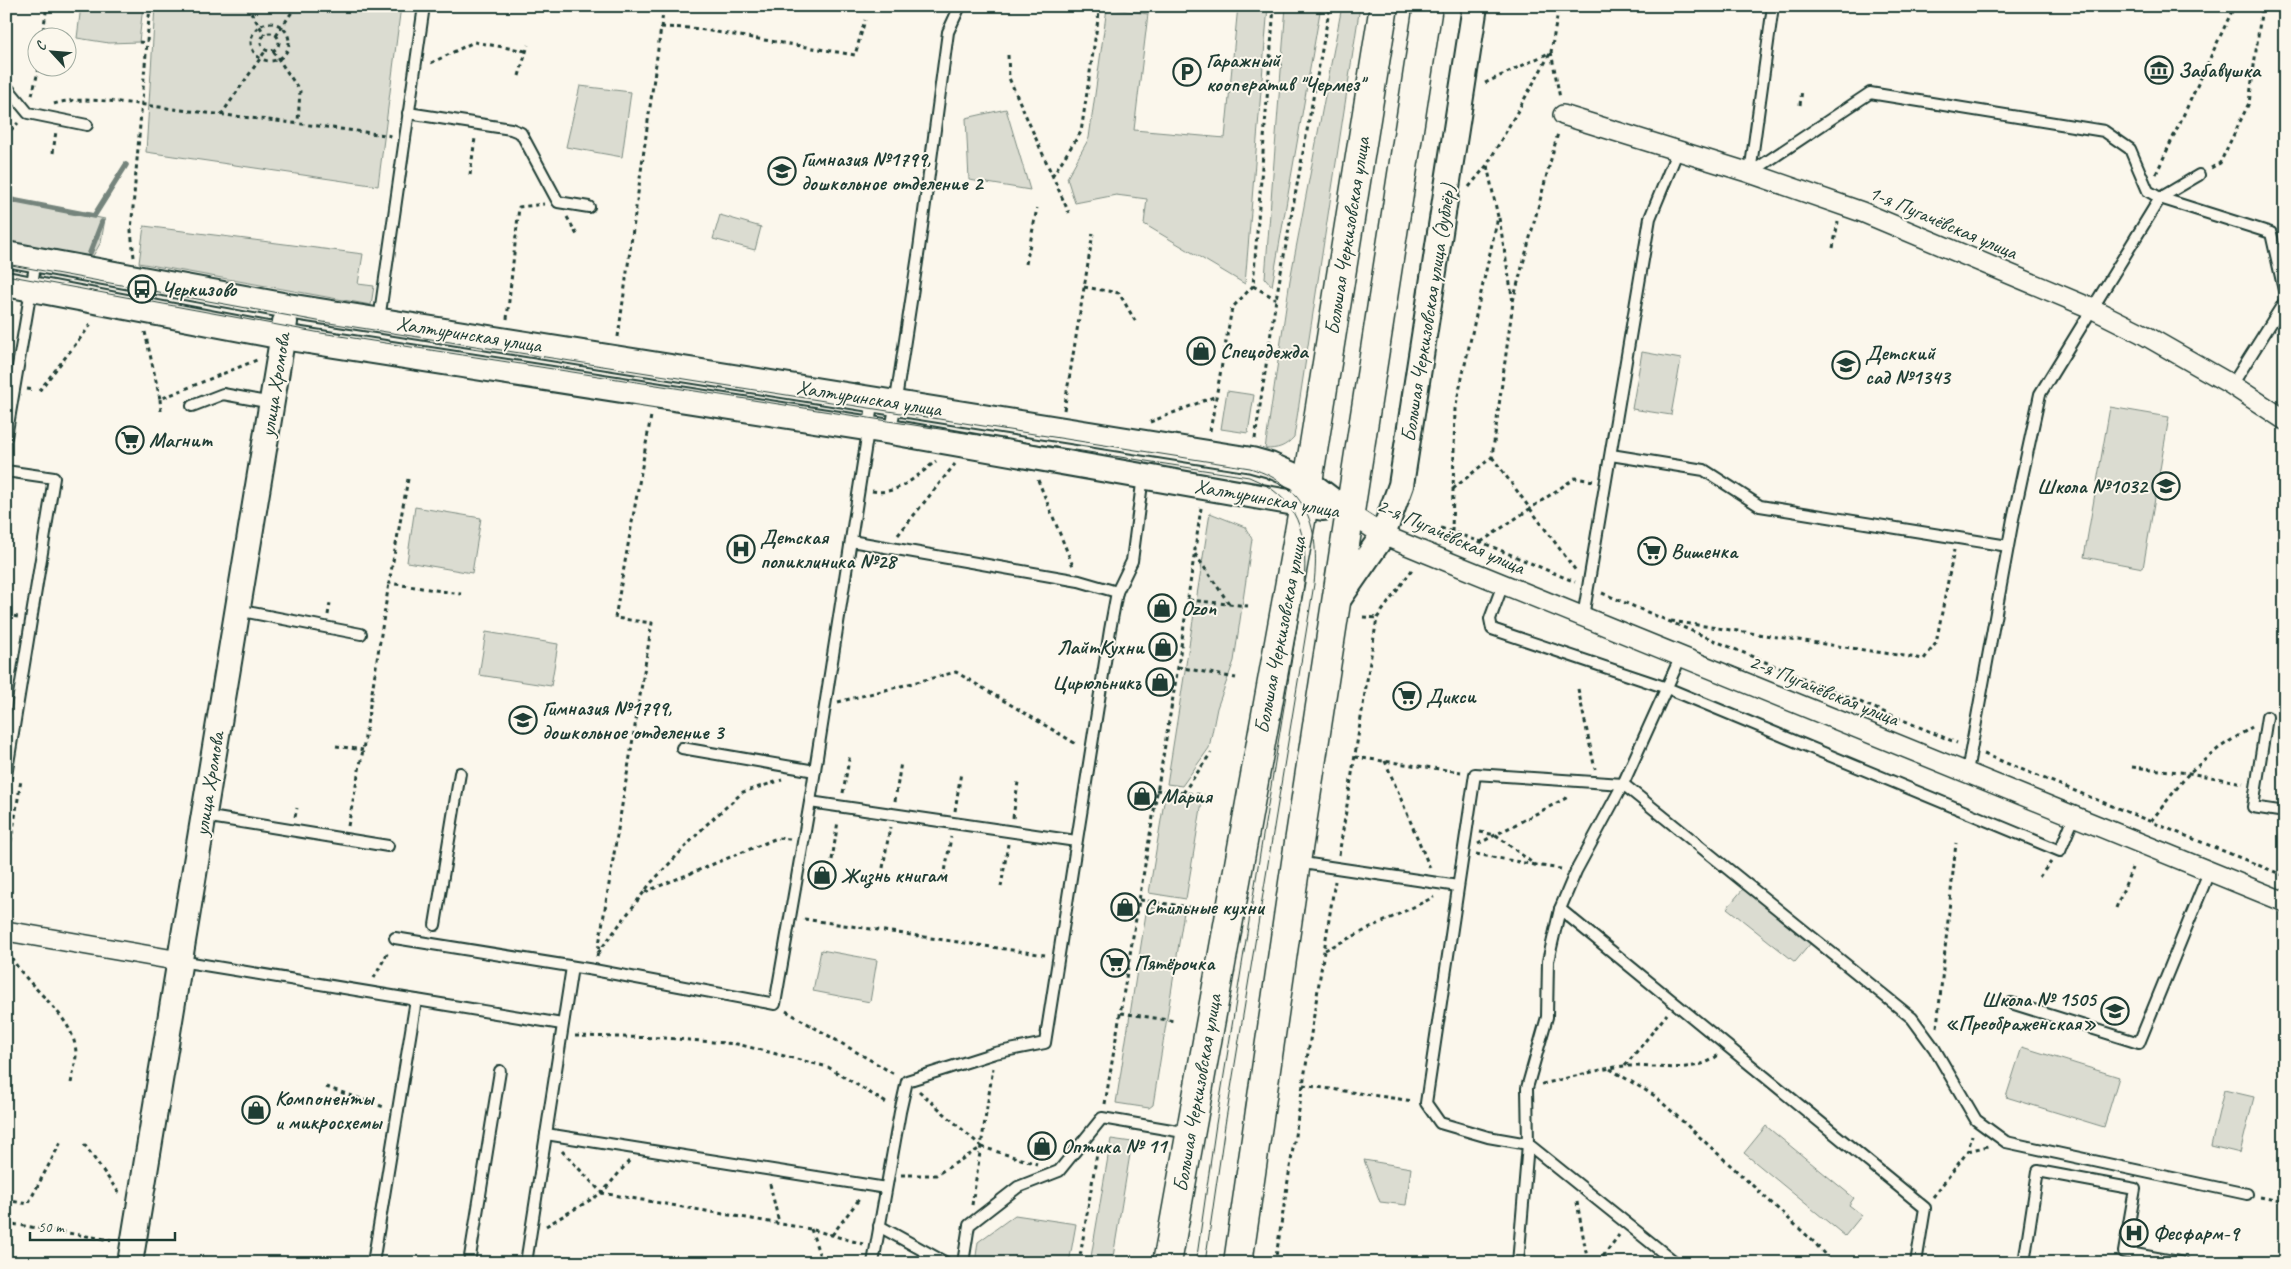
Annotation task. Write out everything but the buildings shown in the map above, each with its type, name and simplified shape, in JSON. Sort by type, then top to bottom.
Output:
[{"type":"main road","name":"Большая Черкизовская улица","points":[[1167,1263],[1306,493],[1384,6]]},
{"type":"main road","name":"Большая Черкизовская улица","points":[[1238,1263],[1296,862],[1428,6]]},
{"type":"street","name":"Большая Черкизовская улица (дублёр)","points":[[1336,603],[1384,535],[1401,485],[1475,6]]},
{"type":"street","name":"1-я Пугачёвская улица","points":[[1563,115],[1678,150],[1842,204],[2093,309],[2142,333],[2232,385],[2285,420]]},
{"type":"street","name":"Халтуринская улица","points":[[6,254],[288,306],[1252,460],[1270,465],[1306,493],[1350,514]]},
{"type":"street","name":"Халтуринская улица","points":[[6,284],[282,337],[880,430],[1143,476],[1306,493]]},
{"type":"street","name":"улица Хромова","points":[[130,1263],[288,306]]},
{"type":"street","name":"2-я Пугачёвская улица","points":[[1350,514],[1384,535],[2285,902]]},
{"type":"street","points":[[6,931],[180,961]]},
{"type":"lane","points":[[378,320],[424,6]]},
{"type":"lane","points":[[395,938],[594,970],[775,1004],[804,840],[859,488],[880,430],[884,400],[922,230],[948,32],[960,6]]},
{"type":"lane","points":[[1750,173],[1773,6]]},
{"type":"lane","points":[[6,86],[28,113],[87,125]]},
{"type":"lane","points":[[1750,173],[1870,93],[2104,131],[2130,149],[2148,191],[2160,198],[2271,233],[2285,295]]},
{"type":"lane","points":[[408,113],[511,129],[521,133],[558,202],[589,207]]},
{"type":"lane","points":[[1583,617],[1650,218],[1678,150]]},
{"type":"lane","points":[[1967,772],[2008,546],[2040,394],[2160,198],[2199,175]]},
{"type":"lane","points":[[6,437],[36,260]]},
{"type":"lane","points":[[2232,385],[2285,301]]},
{"type":"lane","points":[[192,406],[223,394],[272,403]]},
{"type":"lane","points":[[880,430],[884,400]]},
{"type":"lane","points":[[1611,455],[1704,470],[1760,506],[2008,546]]},
{"type":"lane","points":[[6,470],[54,478],[6,776]]},
{"type":"lane","points":[[873,1263],[888,1174],[907,1081],[995,1053],[1045,1043],[1117,592],[1132,561],[1143,476]]},
{"type":"lane","points":[[851,541],[1079,581],[1117,592]]},
{"type":"lane","points":[[1503,584],[1490,619],[1492,629],[1667,688],[2060,852],[2074,817]]},
{"type":"lane","points":[[238,610],[361,634]]},
{"type":"lane","points":[[1518,1263],[1528,1144],[1527,1088],[1547,1017],[1548,961],[1560,908],[1576,871],[1623,784],[1681,656]]},
{"type":"lane","points":[[2267,717],[2253,807],[2285,812]]},
{"type":"lane","points":[[682,748],[815,771]]},
{"type":"lane","points":[[435,925],[460,773]]},
{"type":"lane","points":[[1676,1263],[1528,1144],[1488,1137],[1440,1123],[1426,1103],[1475,774],[1623,784],[1912,1018],[1934,1048],[1976,1120],[2006,1142],[2252,1195]]},
{"type":"lane","points":[[810,802],[1076,841]]},
{"type":"lane","points":[[204,816],[388,846]]},
{"type":"lane","points":[[1296,862],[1458,886]]},
{"type":"lane","points":[[2012,1003],[2139,1043],[2209,872]]},
{"type":"lane","points":[[1560,908],[1925,1208],[1916,1263]]},
{"type":"lane","points":[[180,961],[562,1024]]},
{"type":"lane","points":[[526,1263],[572,967]]},
{"type":"lane","points":[[373,1263],[416,1000]]},
{"type":"lane","points":[[469,1263],[500,1071]]},
{"type":"lane","points":[[963,1263],[969,1225],[1018,1187],[1059,1171],[1102,1118],[1189,1133]]},
{"type":"lane","points":[[546,1134],[886,1188]]},
{"type":"lane","points":[[2024,1263],[2038,1171],[2135,1189],[2124,1252],[2184,1263]]},
{"type":"lane","points":[[879,1226],[946,1263]]},
{"type":"path","points":[[43,28],[46,6]]},
{"type":"path","points":[[135,260],[131,230],[150,6]]},
{"type":"path","points":[[246,6],[265,35]]},
{"type":"path","points":[[273,51],[278,44],[276,36],[296,6]]},
{"type":"path","points":[[618,339],[664,6]]},
{"type":"path","points":[[1052,176],[1081,132],[1100,6]]},
{"type":"path","points":[[1209,437],[1232,308],[1253,286],[1274,6]]},
{"type":"path","points":[[1254,445],[1276,299],[1330,6]]},
{"type":"path","points":[[1468,187],[1487,164],[1551,52],[1559,6]]},
{"type":"path","points":[[2199,175],[2220,163],[2249,103],[2262,6]]},
{"type":"path","points":[[2148,191],[2232,11]]},
{"type":"path","points":[[661,27],[692,28],[855,55],[865,20]]},
{"type":"path","points":[[271,23],[282,27],[286,32],[289,43],[288,49],[280,59],[270,61],[260,59],[255,54],[251,42],[255,30],[260,26],[271,23]]},
{"type":"path","points":[[276,36],[270,33],[265,35],[261,44],[266,50],[273,51],[280,59],[300,91],[298,122]]},
{"type":"path","points":[[139,42],[146,44]]},
{"type":"path","points":[[415,71],[474,42],[526,51]]},
{"type":"path","points":[[519,76],[528,45]]},
{"type":"path","points":[[221,114],[266,50]]},
{"type":"path","points":[[1476,87],[1551,52]]},
{"type":"path","points":[[1453,489],[1492,456],[1513,302],[1563,115],[1551,52]]},
{"type":"path","points":[[1008,55],[1008,78],[1069,212]]},
{"type":"path","points":[[28,113],[36,78]]},
{"type":"path","points":[[1800,105],[1802,90]]},
{"type":"path","points":[[6,145],[8,133],[28,113],[66,99],[143,105],[298,122],[397,137]]},
{"type":"path","points":[[53,153],[58,120]]},
{"type":"path","points":[[470,175],[477,124]]},
{"type":"path","points":[[1487,164],[1513,302]]},
{"type":"path","points":[[506,323],[518,207],[558,202]]},
{"type":"path","points":[[1833,248],[1842,204]]},
{"type":"path","points":[[1026,264],[1037,208]]},
{"type":"path","points":[[1452,532],[1455,409],[1498,216]]},
{"type":"path","points":[[1064,415],[1093,234]]},
{"type":"path","points":[[1253,286],[1276,299]]},
{"type":"path","points":[[1084,288],[1119,293],[1137,324]]},
{"type":"path","points":[[39,391],[97,317]]},
{"type":"path","points":[[145,329],[161,411]]},
{"type":"path","points":[[160,399],[258,360]]},
{"type":"path","points":[[1146,423],[1216,396]]},
{"type":"path","points":[[594,970],[652,623],[615,618],[653,408]]},
{"type":"path","points":[[1492,456],[1588,587]]},
{"type":"path","points":[[859,488],[882,493],[906,485],[942,457]]},
{"type":"path","points":[[889,548],[956,462]]},
{"type":"path","points":[[1036,476],[1079,581]]},
{"type":"path","points":[[1481,542],[1575,478],[1606,483]]},
{"type":"path","points":[[346,838],[363,750],[389,583],[408,479]]},
{"type":"path","points":[[1079,1263],[1189,600],[1202,501]]},
{"type":"path","points":[[1441,528],[1481,542],[1972,750],[2285,876]]},
{"type":"path","points":[[1665,620],[1924,659],[1936,643],[1956,538]]},
{"type":"path","points":[[1195,554],[1230,605]]},
{"type":"path","points":[[1275,1263],[1377,618],[1412,570]]},
{"type":"path","points":[[389,583],[461,594]]},
{"type":"path","points":[[1189,600],[1248,606]]},
{"type":"path","points":[[1364,617],[1377,618]]},
{"type":"path","points":[[1178,668],[1236,678]]},
{"type":"path","points":[[824,708],[831,704],[956,672],[1091,753]]},
{"type":"path","points":[[1464,852],[1597,782],[1578,689]]},
{"type":"path","points":[[2151,821],[2189,773],[2219,748],[2267,717]]},
{"type":"path","points":[[336,746],[363,750]]},
{"type":"path","points":[[1183,793],[1211,753]]},
{"type":"path","points":[[1355,756],[1475,774]]},
{"type":"path","points":[[1385,761],[1436,882]]},
{"type":"path","points":[[2132,767],[2189,773],[2256,786]]},
{"type":"path","points":[[598,954],[644,892],[706,825],[743,792],[781,781],[798,768]]},
{"type":"path","points":[[1156,790],[1204,795]]},
{"type":"path","points":[[1467,828],[1496,835],[1535,865]]},
{"type":"path","points":[[644,892],[777,838],[804,840]]},
{"type":"path","points":[[1934,1048],[1956,843]]},
{"type":"path","points":[[1464,852],[1576,871]]},
{"type":"path","points":[[2116,908],[2132,868]]},
{"type":"path","points":[[1325,950],[1458,886]]},
{"type":"path","points":[[1140,900],[1195,908]]},
{"type":"path","points":[[791,917],[1059,958]]},
{"type":"path","points":[[366,992],[395,938]]},
{"type":"path","points":[[6,945],[18,969],[68,1023],[76,1054],[72,1083]]},
{"type":"path","points":[[1624,1066],[1676,1003]]},
{"type":"path","points":[[775,1004],[907,1081],[982,1147],[1059,1171]]},
{"type":"path","points":[[1121,1012],[1176,1021]]},
{"type":"path","points":[[560,1037],[582,1035],[665,1038],[737,1044],[828,1068],[900,1112]]},
{"type":"path","points":[[1527,1088],[1624,1066],[1670,1068],[1710,1062],[1728,1046]]},
{"type":"path","points":[[969,1225],[995,1053]]},
{"type":"path","points":[[1610,1069],[1655,1096],[1814,1242],[1832,1263]]},
{"type":"path","points":[[1303,1084],[1426,1103]]},
{"type":"path","points":[[326,1087],[398,1111]]},
{"type":"path","points":[[1925,1208],[1968,1151],[1976,1120]]},
{"type":"path","points":[[546,1134],[602,1193],[810,1229],[876,1247]]},
{"type":"path","points":[[6,1200],[28,1204],[62,1140]]},
{"type":"path","points":[[84,1144],[120,1194]]},
{"type":"path","points":[[888,1174],[936,1175],[982,1147]]},
{"type":"path","points":[[530,1235],[602,1193],[639,1149]]},
{"type":"path","points":[[766,1169],[779,1223]]},
{"type":"path","points":[[1574,1181],[1588,1263]]},
{"type":"path","points":[[832,1235],[869,1185]]},
{"type":"path","points":[[2252,1195],[2285,1202]]},
{"type":"path","points":[[6,1223],[111,1240]]},
{"type":"path","points":[[1598,1263],[1628,1224]]},
{"type":"path","points":[[810,1229],[822,1263]]},
{"type":"shaded area","points":[[81,6],[143,6],[139,42],[109,43],[78,38]]},
{"type":"shaded area","points":[[155,6],[401,6],[378,186],[146,152]]},
{"type":"shaded area","points":[[1238,6],[1268,6],[1245,284],[1144,224],[1147,199],[1116,195],[1075,203],[1067,178],[1089,138],[1107,8],[1148,14],[1134,130],[1225,138]]},
{"type":"shaded area","points":[[1286,6],[1321,6],[1272,286],[1265,278]]},
{"type":"shaded area","points":[[1342,6],[1360,6],[1294,437],[1281,447],[1265,449],[1290,280]]},
{"type":"shaded area","points":[[580,86],[631,92],[622,157],[566,147]]},
{"type":"shaded area","points":[[1006,109],[1030,190],[969,180],[966,118]]},
{"type":"shaded area","points":[[6,199],[105,219],[101,242],[93,256],[71,255],[6,243]]},
{"type":"shaded area","points":[[720,215],[761,227],[755,250],[713,239]]},
{"type":"shaded area","points":[[144,226],[363,254],[358,284],[374,286],[371,305],[139,263]]},
{"type":"shaded area","points":[[1642,352],[1681,359],[1671,415],[1632,409]]},
{"type":"shaded area","points":[[1227,391],[1254,395],[1248,433],[1221,429]]},
{"type":"shaded area","points":[[2110,407],[2169,417],[2143,568],[2084,557]]},
{"type":"shaded area","points":[[415,507],[481,518],[472,573],[407,562]]},
{"type":"shaded area","points":[[1210,513],[1245,527],[1252,539],[1234,661],[1217,708],[1209,748],[1182,786],[1167,784]]},
{"type":"shaded area","points":[[486,632],[558,644],[551,686],[479,675]]},
{"type":"shaded area","points":[[1165,796],[1202,802],[1186,899],[1149,893]]},
{"type":"shaded area","points":[[1743,889],[1811,943],[1795,962],[1727,908]]},
{"type":"shaded area","points":[[1147,907],[1184,912],[1153,1105],[1149,1108],[1116,1103]]},
{"type":"shaded area","points":[[821,950],[877,960],[870,1002],[813,991]]},
{"type":"shaded area","points":[[2022,1047],[2119,1077],[2104,1127],[2006,1097]]},
{"type":"shaded area","points":[[2224,1090],[2254,1097],[2240,1153],[2211,1146]]},
{"type":"shaded area","points":[[1766,1126],[1854,1198],[1849,1205],[1862,1215],[1845,1236],[1744,1153]]},
{"type":"shaded area","points":[[1111,1139],[1132,1142],[1112,1263],[1090,1263]]},
{"type":"shaded area","points":[[1364,1160],[1411,1168],[1406,1205],[1380,1202]]},
{"type":"shaded area","points":[[1015,1215],[1076,1224],[1069,1263],[975,1263],[978,1242]]},
{"type":"waterway","points":[[6,199],[94,216],[126,165]]},
{"type":"waterway","points":[[90,253],[102,222]]},
{"type":"tram line","points":[[6,264],[323,322],[1250,468],[1270,476],[1286,486],[1298,498],[1312,528],[1315,545],[1314,584],[1225,1125],[1205,1263]]},
{"type":"tram line","points":[[6,275],[321,333],[1249,477],[1266,485],[1279,495],[1297,519],[1302,533],[1305,566],[1304,584],[1216,1124],[1196,1263]]},
{"type":"place","name":"Забавушка","points":[[2159,70]]},
{"type":"place","name":"Гаражный кооператив \"Чермез\"","points":[[1187,72]]},
{"type":"place","name":"Гимназия №1799, дошкольное отделение 2","points":[[782,171]]},
{"type":"place","name":"Черкизово","points":[[142,289]]},
{"type":"place","name":"Спецодежда","points":[[1201,351]]},
{"type":"place","name":"Детский сад №1343","points":[[1846,365]]},
{"type":"place","name":"Магнит","points":[[130,440]]},
{"type":"place","name":"Школа №1032","points":[[2166,486]]},
{"type":"place","name":"Детская поликлиника №28","points":[[741,549]]},
{"type":"place","name":"Вишенка","points":[[1652,551]]},
{"type":"place","name":"Ozon","points":[[1162,608]]},
{"type":"place","name":"ЛайтКухни","points":[[1163,647]]},
{"type":"place","name":"Цирюльникъ","points":[[1160,682]]},
{"type":"place","name":"Дикси","points":[[1407,696]]},
{"type":"place","name":"Гимназия №1799, дошкольное отделение 3","points":[[523,720]]},
{"type":"place","name":"Мария","points":[[1142,796]]},
{"type":"place","name":"Жизнь книгам","points":[[822,875]]},
{"type":"place","name":"Стильные кухни","points":[[1125,907]]},
{"type":"place","name":"Пятёрочка","points":[[1115,963]]},
{"type":"place","name":"Школа № 1505 «Преображенская»","points":[[2115,1011]]},
{"type":"place","name":"Компоненты и микросхемы","points":[[256,1110]]},
{"type":"place","name":"Оптика № 11","points":[[1042,1146]]},
{"type":"place","name":"Фесфарм-9","points":[[2134,1233]]}]
